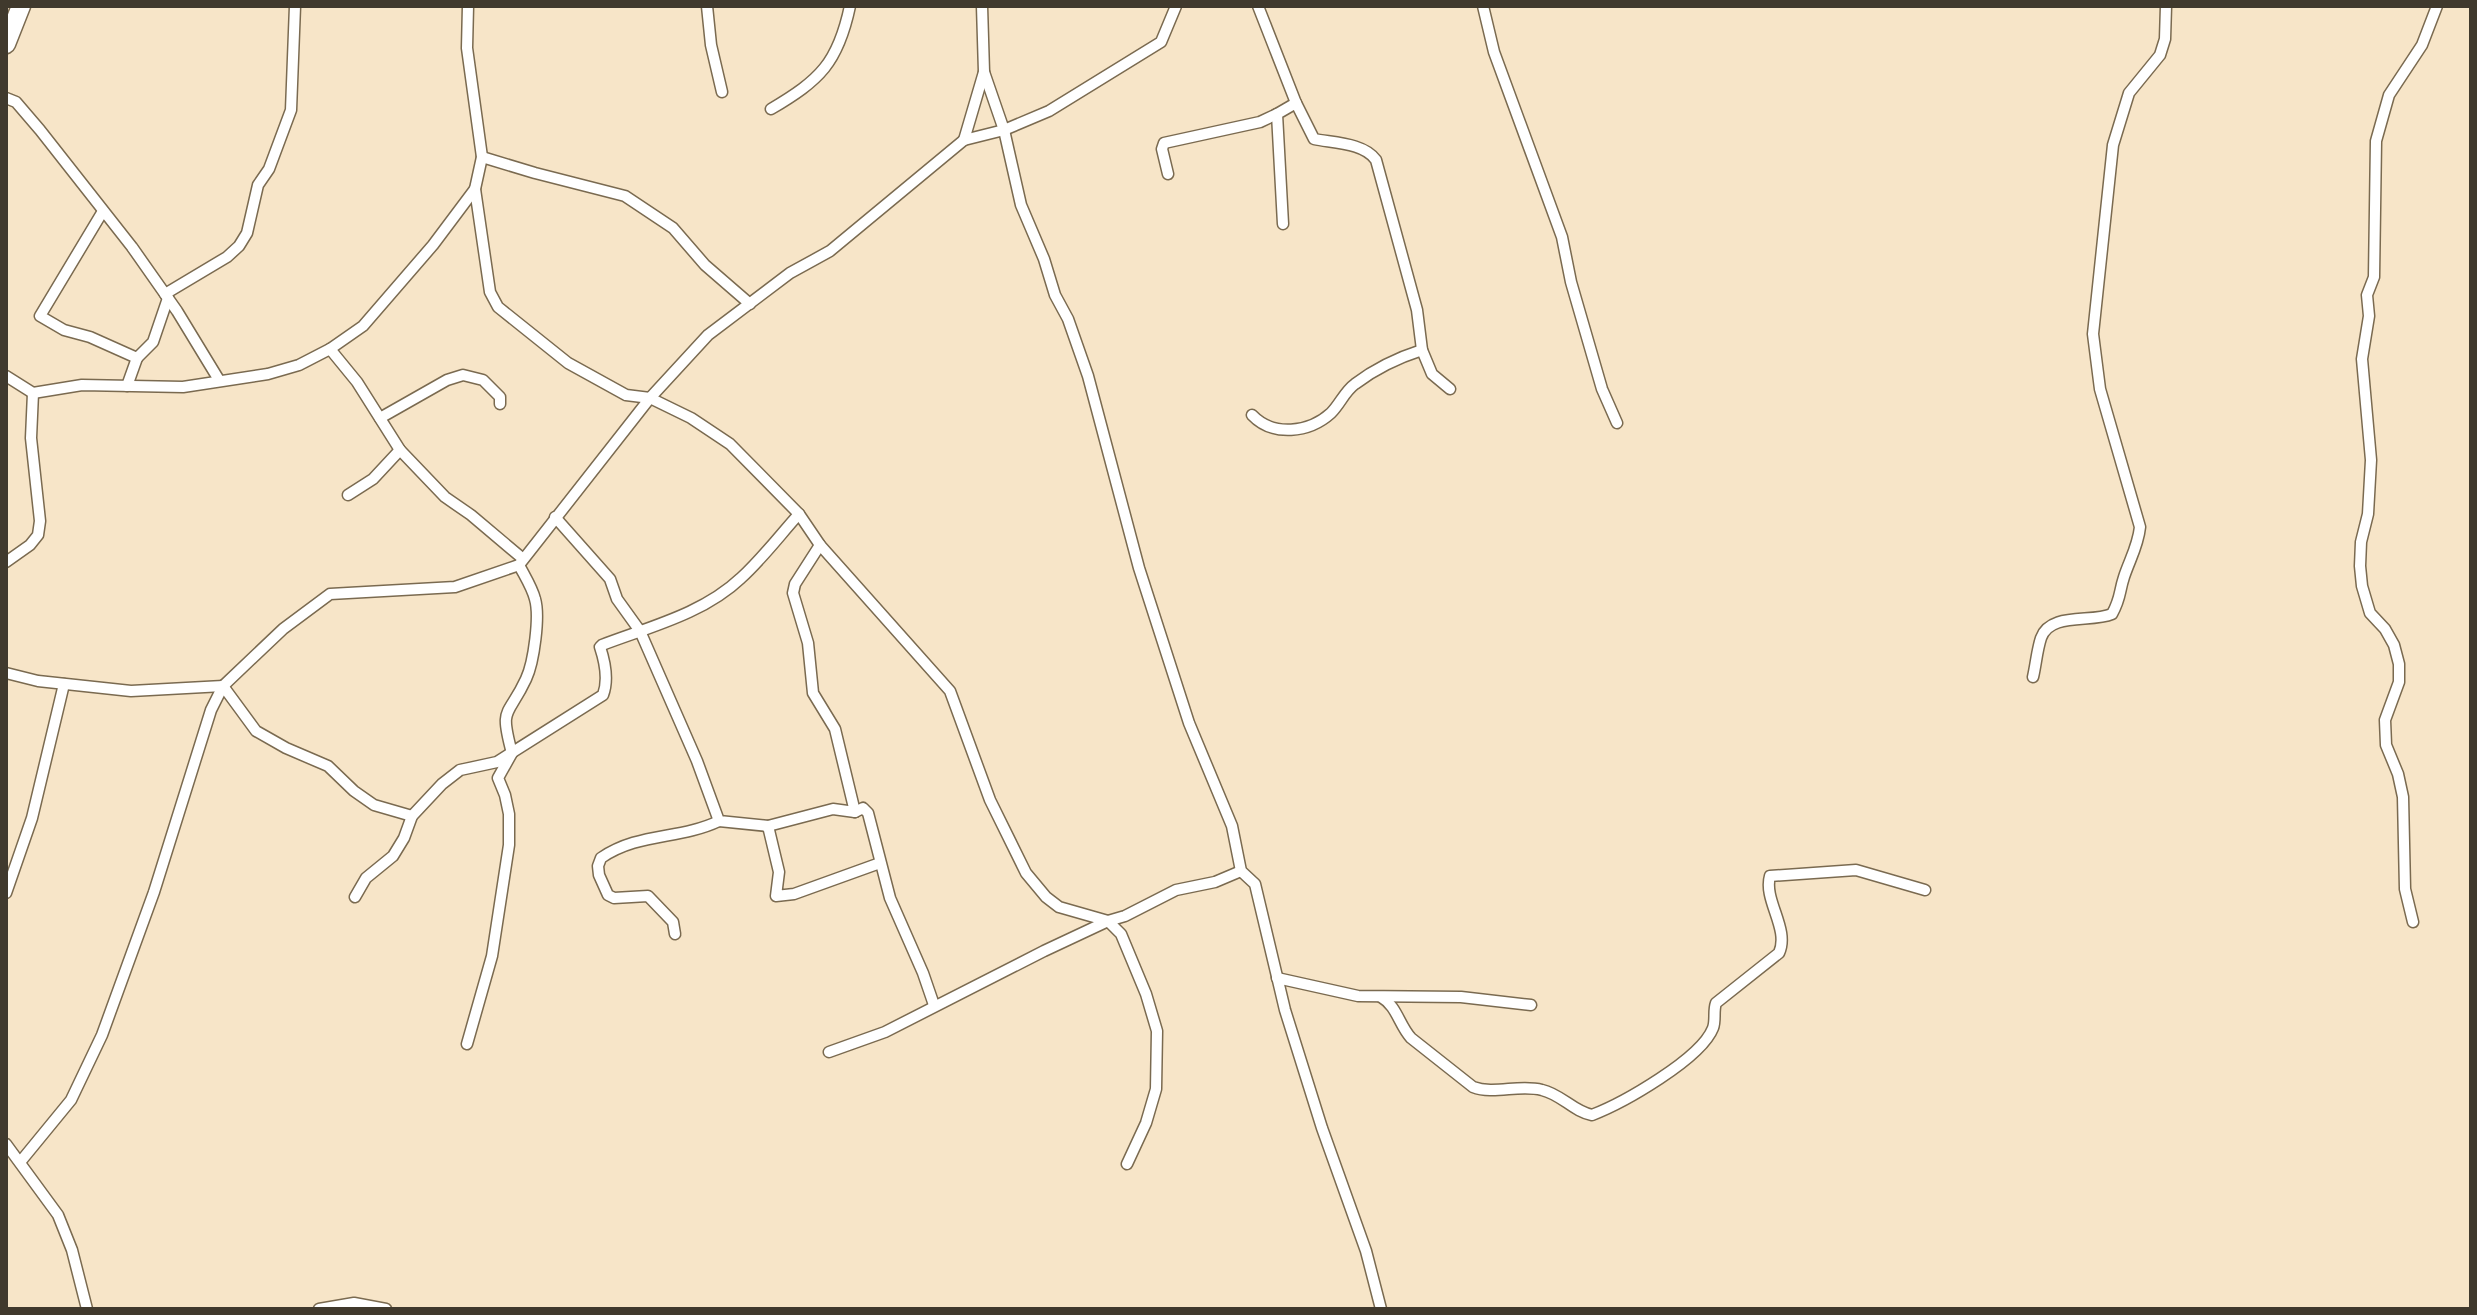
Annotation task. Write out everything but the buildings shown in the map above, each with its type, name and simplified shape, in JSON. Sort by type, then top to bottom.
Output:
[{"type":"highway","points":[[6,44],[21,6]]},
{"type":"street","points":[[127,386],[137,358],[153,342],[166,296],[227,257],[247,233],[258,185],[269,169],[291,110],[295,6]]},
{"type":"street","points":[[468,6],[467,48],[482,157],[475,189],[490,292],[498,307],[568,363],[626,395],[638,399],[650,398],[691,418],[730,444],[799,514],[820,545],[950,691],[990,800],[1026,873],[1059,907],[1108,921],[1121,934],[1146,994],[1157,1031],[1156,1089],[1146,1123],[1127,1164]]},
{"type":"street","points":[[707,6],[711,45],[722,92]]},
{"type":"street","points":[[771,109],[810,84],[831,61],[843,36],[850,6]]},
{"type":"street","points":[[982,6],[984,72],[1004,130],[1021,205],[1088,376],[1139,568],[1189,723],[1232,826],[1241,871],[1255,884],[1285,1010],[1322,1128],[1366,1251],[1381,1309]]},
{"type":"street","points":[[21,1161],[71,1100],[102,1035],[154,892],[211,710],[223,686],[283,629],[330,594],[455,587],[521,561],[650,398],[699,343],[790,273],[830,251],[964,140],[1004,130],[1049,111],[1161,42],[1176,6]]},
{"type":"street","points":[[1258,6],[1296,103],[1314,139],[1361,148],[1370,152],[1376,160],[1417,310],[1422,350],[1432,374],[1450,389]]},
{"type":"street","points":[[1483,6],[1494,52],[1562,237],[1571,282],[1602,389],[1617,423]]},
{"type":"street","points":[[2033,677],[2042,634],[2050,626],[2059,621],[2090,620],[2112,614],[2121,598],[2123,578],[2138,546],[2140,527],[2100,389],[2093,334],[2113,145],[2129,93],[2160,55],[2165,39],[2166,6]]},
{"type":"street","points":[[2413,922],[2405,889],[2403,797],[2386,745],[2385,720],[2399,682],[2399,664],[2394,645],[2385,629],[2370,613],[2362,586],[2361,542],[2368,514],[2371,460],[2362,359],[2369,316],[2367,295],[2374,277],[2376,141],[2389,95],[2422,45],[2437,6]]},
{"type":"street","points":[[964,140],[984,72]]},
{"type":"street","points":[[6,98],[16,102],[103,211],[166,296],[219,380]]},
{"type":"street","points":[[1168,174],[1162,149],[1164,143],[1260,122],[1296,103]]},
{"type":"street","points":[[1277,114],[1284,197],[1283,224]]},
{"type":"street","points":[[482,157],[625,196],[673,228],[705,265],[750,304]]},
{"type":"street","points":[[6,376],[33,393],[82,385],[183,387],[268,374],[299,365],[330,349],[363,326],[433,245],[475,189]]},
{"type":"street","points":[[103,211],[40,316],[64,330],[90,337],[137,358]]},
{"type":"street","points":[[330,349],[357,382],[400,450],[445,497],[471,515],[521,561],[535,598],[537,615],[527,677],[505,713],[504,726],[512,753],[498,778],[509,814],[509,845],[492,956],[467,1044]]},
{"type":"street","points":[[1252,415],[1270,429],[1303,428],[1331,413],[1352,386],[1390,360],[1422,350]]},
{"type":"street","points":[[380,418],[447,380],[463,375],[483,380],[500,397],[500,404]]},
{"type":"street","points":[[6,562],[30,545],[38,535],[40,521],[31,438],[33,393]]},
{"type":"street","points":[[348,495],[373,479],[400,450]]},
{"type":"street","points":[[355,897],[366,878],[393,856],[412,816],[442,784],[460,770],[497,762],[603,695],[607,686],[606,663],[600,647],[688,614],[730,586],[799,514]]},
{"type":"street","points":[[555,517],[610,579],[617,599],[640,631],[697,761],[719,821]]},
{"type":"street","points":[[820,545],[795,584],[793,593],[808,643],[813,693],[835,729],[855,812]]},
{"type":"street","points":[[6,673],[64,684],[131,691],[223,686]]},
{"type":"street","points":[[6,893],[32,818],[64,684]]},
{"type":"street","points":[[223,686],[256,731],[328,766],[374,805],[412,816]]},
{"type":"street","points":[[675,934],[673,922],[648,896],[614,898],[608,895],[599,875],[601,858],[612,850],[642,839],[699,831],[719,821],[768,826],[833,809],[855,812],[863,808],[868,813],[890,898],[934,1005]]},
{"type":"street","points":[[768,826],[779,872],[776,896],[794,894],[880,863]]},
{"type":"street","points":[[1381,997],[1392,1003],[1403,1029],[1411,1038],[1473,1087],[1483,1091],[1539,1089],[1592,1115],[1680,1064],[1713,1027],[1716,1003],[1779,953],[1782,939],[1770,892],[1770,876],[1856,870],[1925,890]]},
{"type":"street","points":[[829,1052],[885,1032],[1044,951],[1176,890],[1215,882],[1241,871]]},
{"type":"street","points":[[1277,978],[1358,996],[1461,997],[1531,1005]]},
{"type":"street","points":[[6,1144],[58,1215],[72,1250],[87,1309]]},
{"type":"street","points":[[320,1309],[354,1303],[386,1309]]}]
